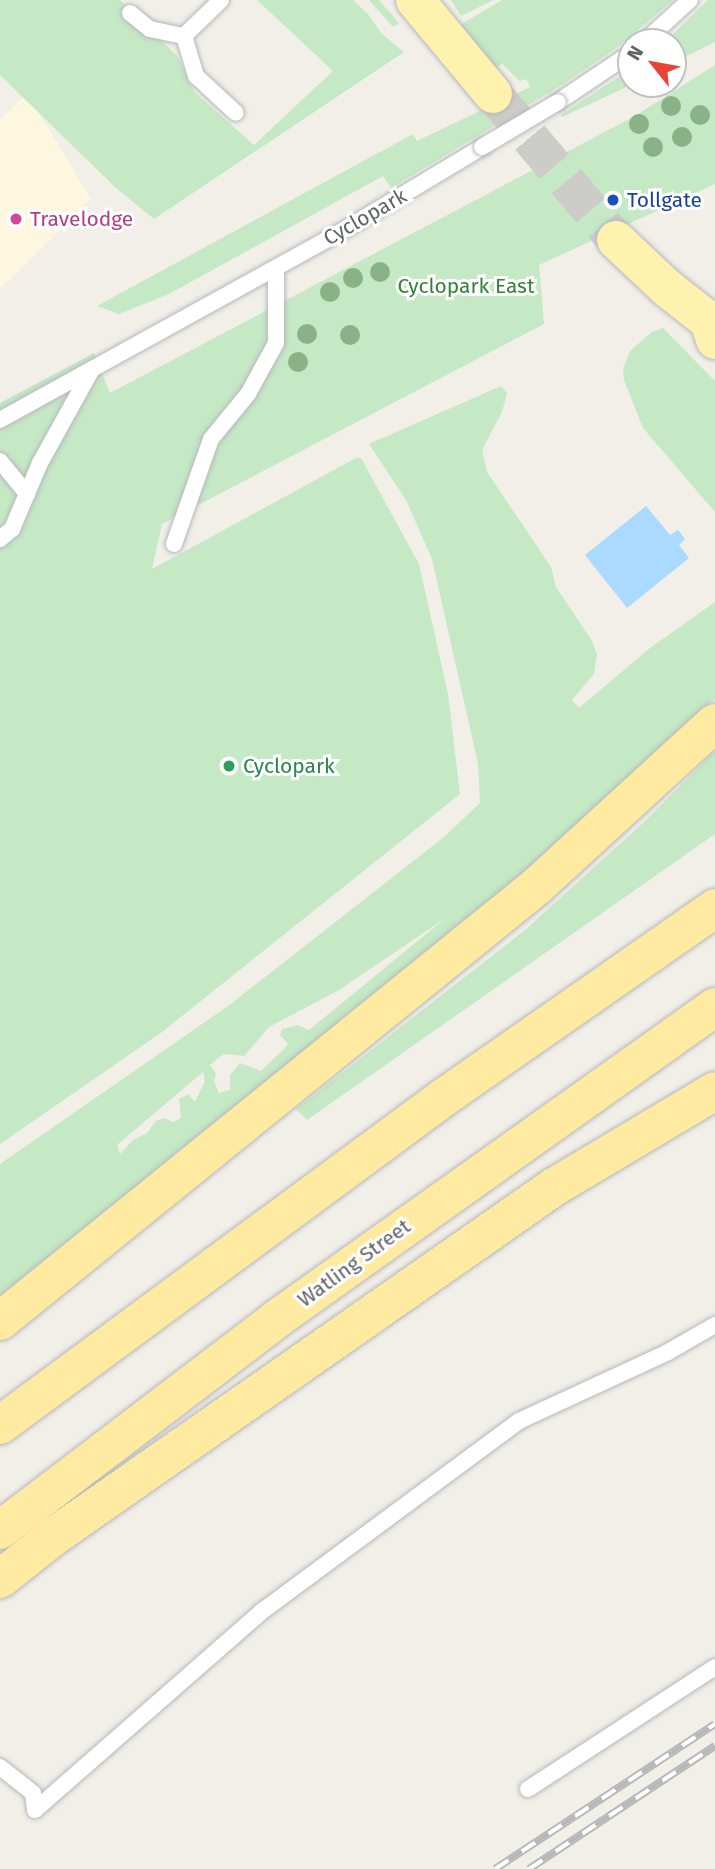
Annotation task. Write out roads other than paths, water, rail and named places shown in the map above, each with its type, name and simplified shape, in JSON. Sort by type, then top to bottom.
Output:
[{"type":"highway","points":[[0,1321],[537,886],[715,723]]},
{"type":"highway","points":[[0,1425],[443,1097],[715,908]]},
{"type":"highway","name":"Watling Street","points":[[0,1530],[278,1318],[715,1007]]},
{"type":"highway","points":[[0,1579],[53,1537],[554,1187],[715,1091]]},
{"type":"main road","points":[[415,0],[493,94]]},
{"type":"main road","points":[[616,240],[713,328]]},
{"type":"lane","points":[[184,36],[220,0]]},
{"type":"lane","points":[[659,28],[690,0]]},
{"type":"lane","points":[[130,13],[149,29],[184,36]]},
{"type":"lane","points":[[184,36],[196,75],[236,113]]},
{"type":"lane","name":"Cyclopark","points":[[0,420],[276,268],[558,102],[617,62]]},
{"type":"lane","points":[[174,544],[211,439],[248,394],[276,343],[276,268]]},
{"type":"lane","points":[[0,539],[12,529],[40,463],[92,369]]},
{"type":"lane","points":[[0,461],[27,494]]},
{"type":"lane","points":[[0,1767],[33,1793],[35,1810],[261,1612],[519,1421],[668,1352],[715,1325]]},
{"type":"lane","points":[[528,1789],[715,1667]]},
{"type":"water","points":[[646,506],[670,535],[678,530],[685,539],[679,545],[689,558],[627,608],[585,555]]},
{"type":"tunnel","points":[[493,94],[616,240]]},
{"type":"railway","points":[[495,1869],[715,1724]]},
{"type":"railway","points":[[529,1869],[715,1746]]},
{"type":"place","name":"Tollgate","points":[[613,200]]},
{"type":"place","name":"Travelodge","points":[[16,219]]},
{"type":"place","name":"Cyclopark","points":[[229,766]]},
{"type":"park label","name":"Cyclopark East","points":[[466,286]]}]
